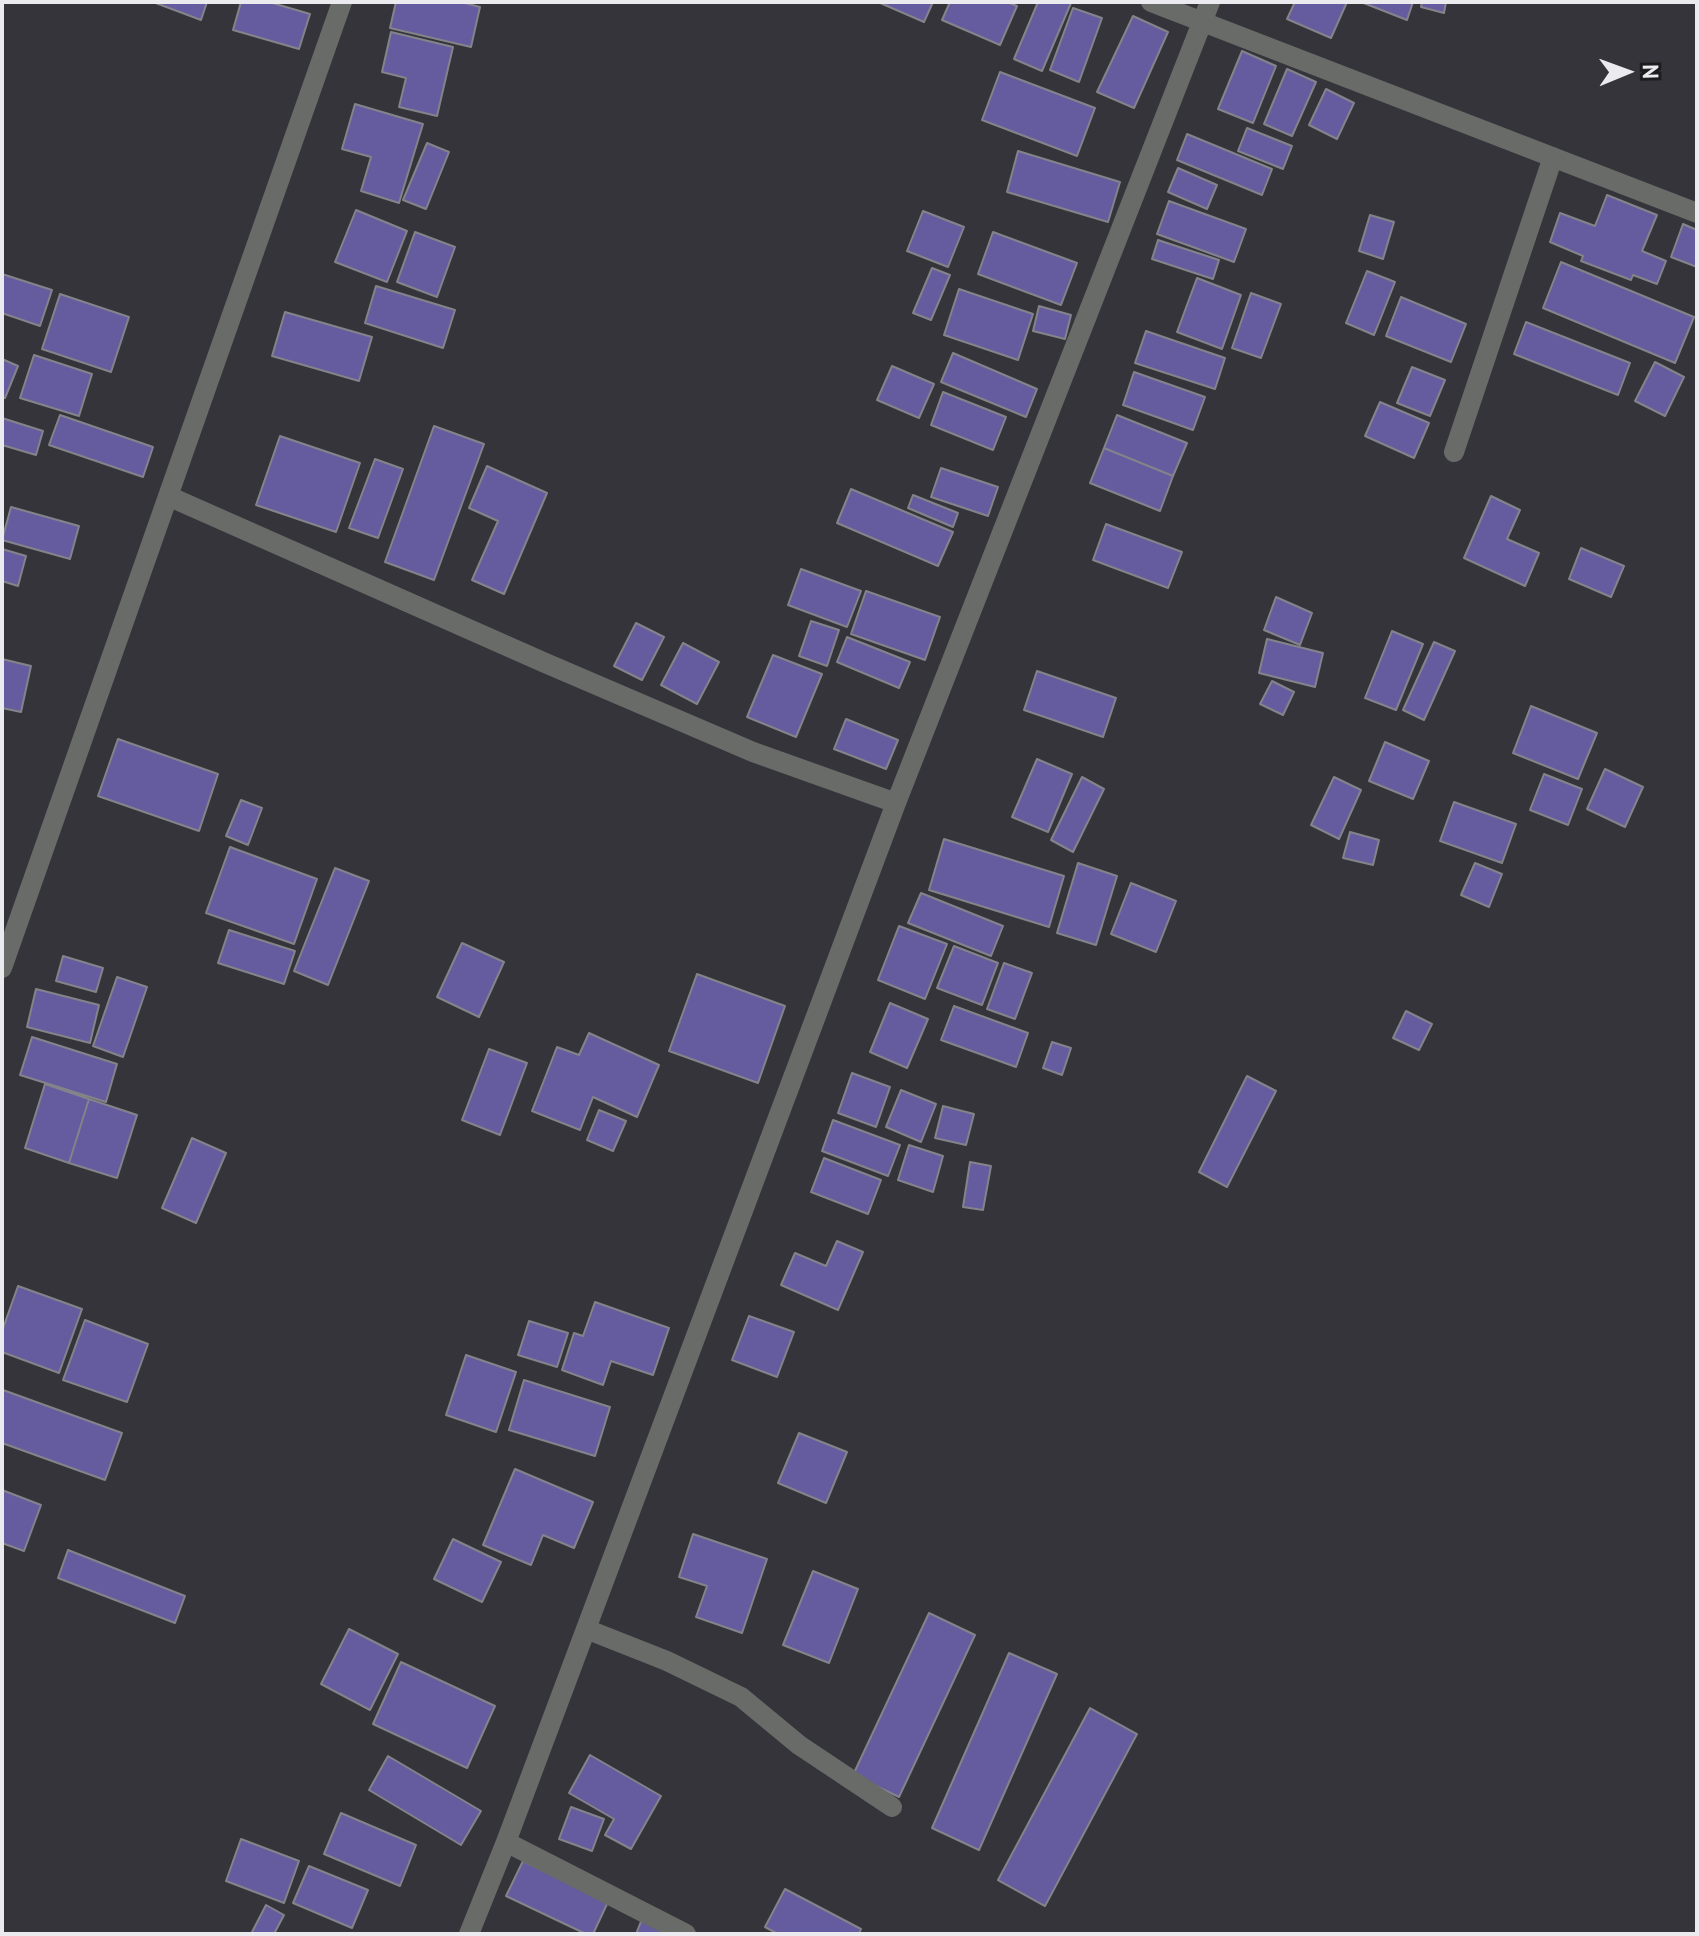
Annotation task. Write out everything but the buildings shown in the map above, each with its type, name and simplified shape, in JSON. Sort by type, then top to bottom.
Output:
[{"type":"street","points":[[2,968],[342,2]]},
{"type":"street","points":[[1151,2],[1206,11],[1553,157],[1697,213]]},
{"type":"street","points":[[469,1934],[896,803],[1206,11]]},
{"type":"street","points":[[1454,452],[1553,157]]},
{"type":"street","points":[[168,496],[739,746],[896,803]]},
{"type":"street","points":[[586,1629],[667,1661],[741,1697],[799,1745],[892,1807]]},
{"type":"street","points":[[506,1842],[686,1934]]}]
